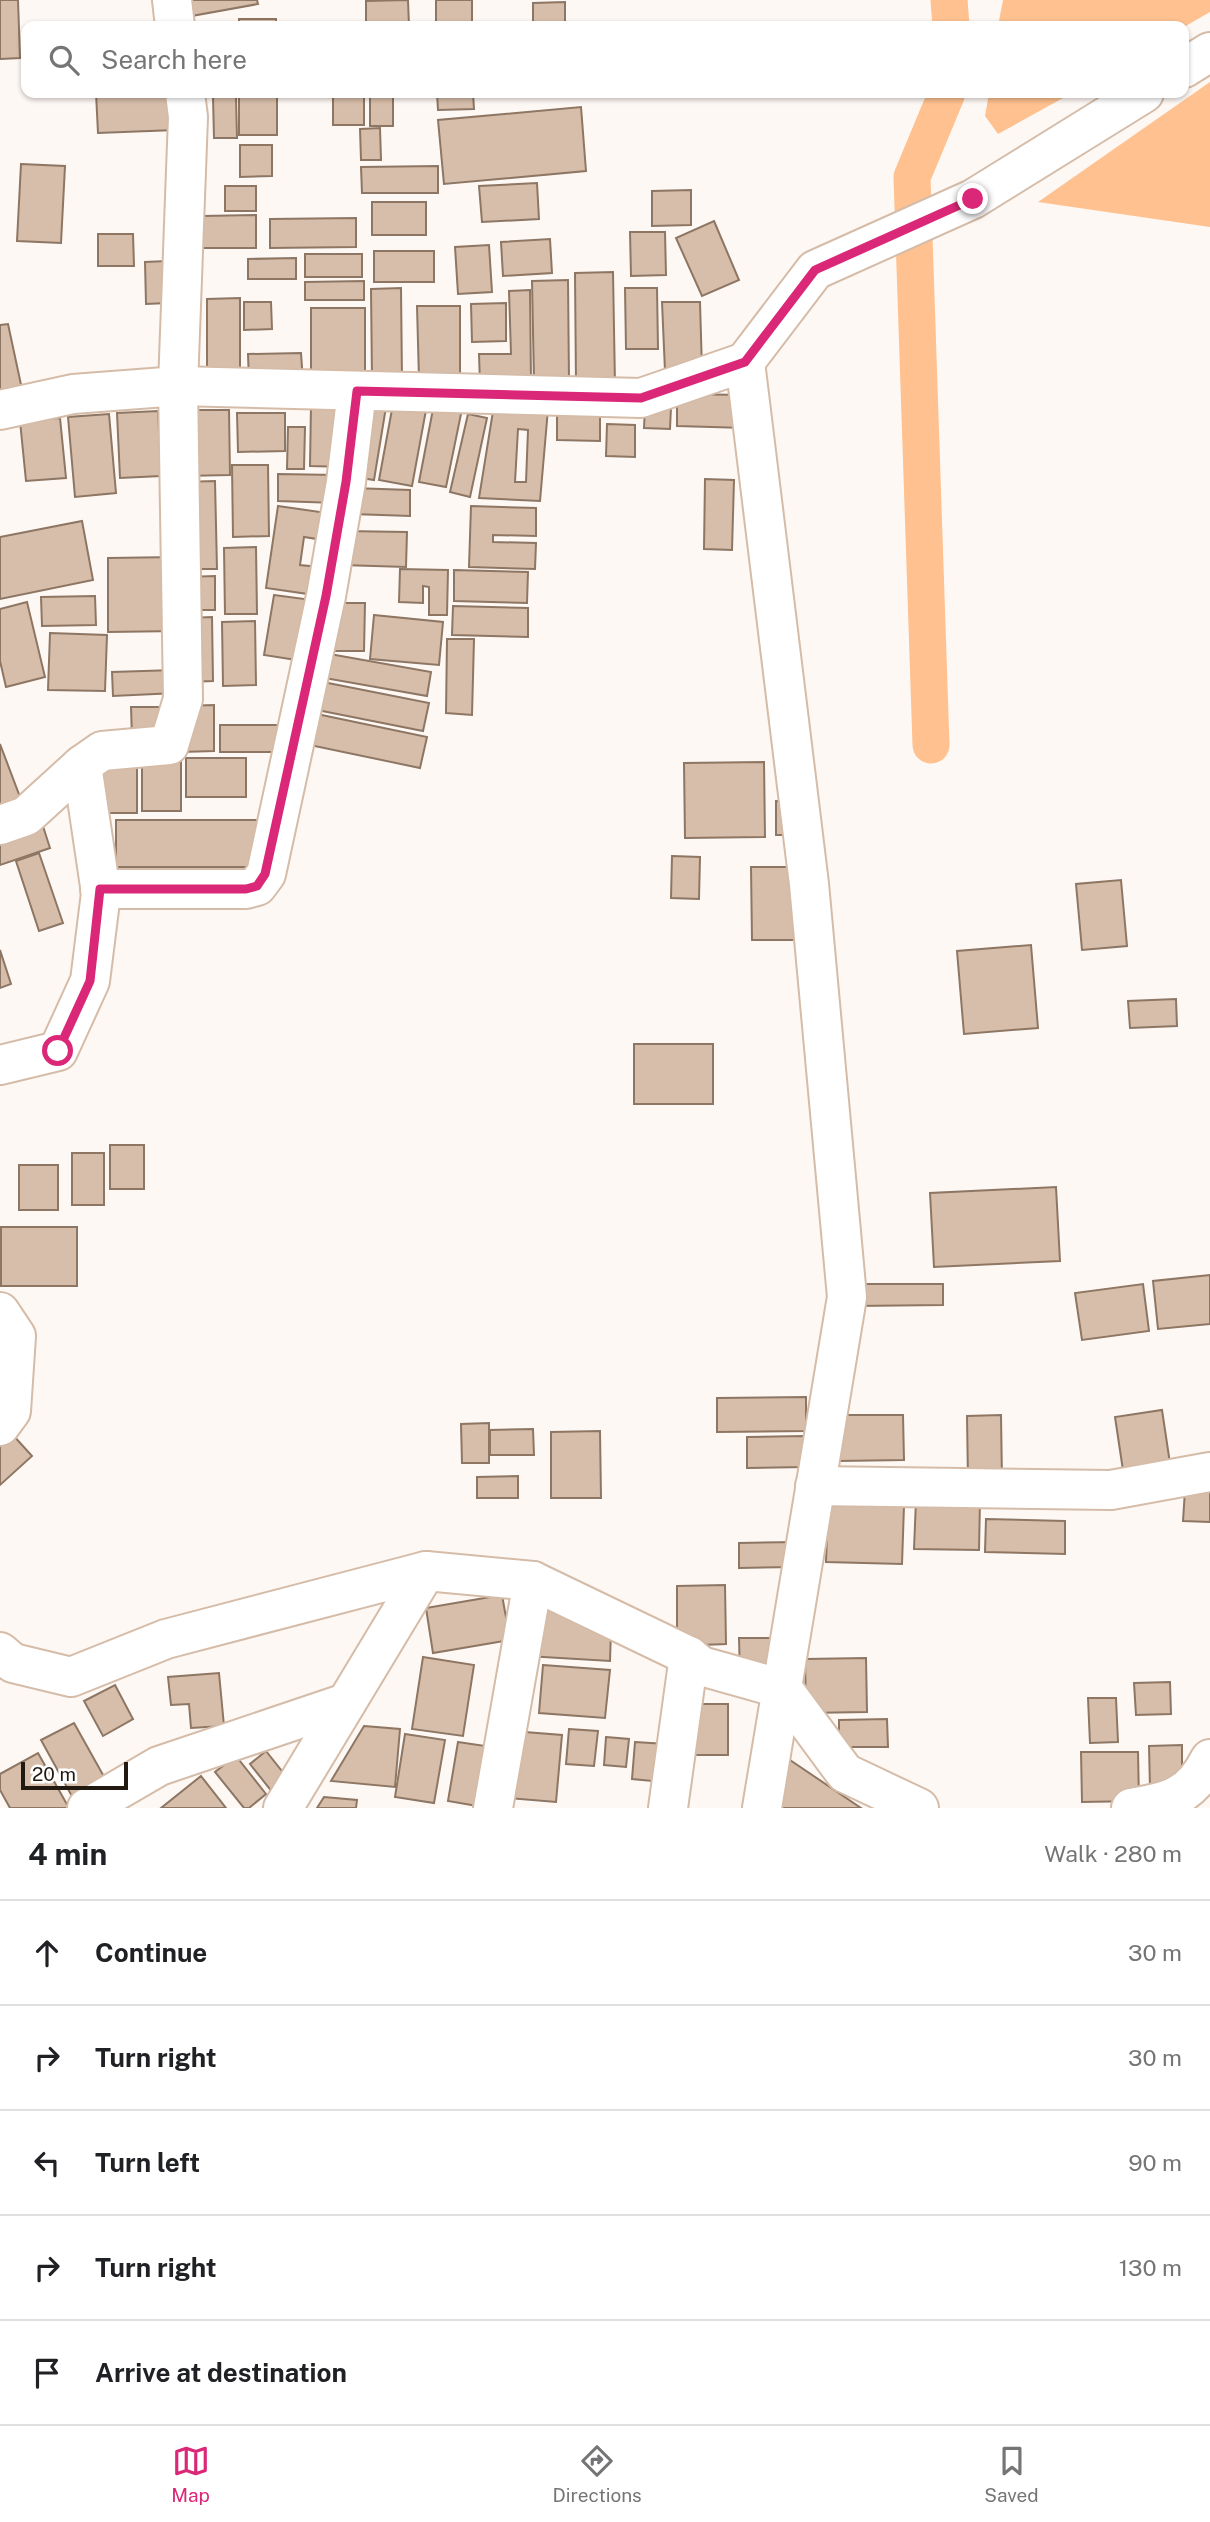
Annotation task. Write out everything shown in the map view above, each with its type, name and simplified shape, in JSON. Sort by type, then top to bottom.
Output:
[{"type":"street","points":[[172,0],[174,21]]},
{"type":"street","points":[[1189,65],[1210,52]]},
{"type":"street","points":[[0,825],[26,816],[82,765],[102,751],[169,745],[183,699],[178,386],[188,117],[186,98]]},
{"type":"street","points":[[0,410],[73,394],[178,386],[641,398],[745,362],[815,270],[973,199],[1136,98]]},
{"type":"street","points":[[745,362],[809,884],[847,1297],[762,1808]]},
{"type":"street","points":[[100,889],[246,889],[257,886],[265,874],[326,596],[346,482],[357,391]]},
{"type":"street","points":[[0,1065],[58,1051],[90,981],[100,889],[82,765]]},
{"type":"street","points":[[0,1312],[16,1336],[11,1411],[0,1426]]},
{"type":"street","points":[[815,1486],[1111,1490],[1210,1472]]},
{"type":"street","points":[[0,1652],[13,1663],[71,1677],[166,1639],[426,1571],[533,1581],[689,1656],[701,1666],[783,1689],[845,1773],[919,1808]]},
{"type":"street","points":[[283,1808],[426,1571]]},
{"type":"street","points":[[493,1808],[533,1581]]},
{"type":"street","points":[[668,1808],[689,1656]]},
{"type":"street","points":[[87,1808],[159,1766],[346,1703]]},
{"type":"street","points":[[1131,1808],[1167,1802],[1199,1781],[1210,1759]]},
{"type":"shaded area","points":[[1003,0],[1210,0],[1210,12],[1189,24],[1189,21],[999,21]]},
{"type":"shaded area","points":[[1210,82],[1210,227],[1038,202],[1189,98]]},
{"type":"shaded area","points":[[988,98],[1063,98],[998,134],[985,116]]},
{"type":"building","points":[[0,0],[18,0],[20,58],[0,59]]},
{"type":"building","points":[[183,0],[257,0],[258,4],[186,17]]},
{"type":"building","points":[[408,0],[409,21],[366,21],[366,1]]},
{"type":"building","points":[[436,0],[472,0],[472,21],[436,21]]},
{"type":"building","points":[[565,2],[565,21],[533,21],[533,3]]},
{"type":"building","points":[[239,19],[276,19],[276,21]]},
{"type":"building","points":[[96,98],[174,98],[175,130],[98,133]]},
{"type":"building","points":[[213,98],[236,98],[237,138],[214,138]]},
{"type":"building","points":[[239,98],[277,98],[277,135],[239,135]]},
{"type":"building","points":[[333,98],[364,98],[364,125],[333,125]]},
{"type":"building","points":[[370,98],[393,98],[393,126],[370,126]]},
{"type":"building","points":[[437,98],[473,98],[474,109],[438,110]]},
{"type":"building","points":[[581,107],[586,171],[444,184],[438,120]]},
{"type":"building","points":[[380,128],[381,160],[361,160],[360,129]]},
{"type":"building","points":[[240,145],[272,145],[272,176],[240,177]]},
{"type":"building","points":[[21,164],[65,166],[61,243],[17,241]]},
{"type":"building","points":[[438,166],[438,193],[362,193],[361,167]]},
{"type":"building","points":[[537,183],[539,219],[482,222],[479,186]]},
{"type":"building","points":[[225,186],[256,186],[256,211],[225,211]]},
{"type":"building","points":[[691,190],[691,225],[652,226],[652,191]]},
{"type":"building","points":[[372,202],[426,202],[426,235],[372,235]]},
{"type":"building","points":[[256,215],[256,248],[202,248],[202,216]]},
{"type":"building","points":[[356,218],[356,247],[270,248],[270,219]]},
{"type":"building","points":[[714,221],[739,280],[702,296],[676,238]]},
{"type":"building","points":[[630,232],[665,232],[666,275],[631,276]]},
{"type":"building","points":[[98,234],[133,234],[134,266],[98,266]]},
{"type":"building","points":[[550,239],[552,273],[503,276],[501,242]]},
{"type":"building","points":[[489,245],[492,292],[458,294],[455,247]]},
{"type":"building","points":[[374,251],[434,251],[434,282],[374,282]]},
{"type":"building","points":[[305,254],[362,254],[362,277],[305,277]]},
{"type":"building","points":[[296,258],[296,279],[248,279],[248,259]]},
{"type":"building","points":[[167,261],[168,303],[146,304],[145,262]]},
{"type":"building","points":[[613,272],[615,385],[576,385],[575,273]]},
{"type":"building","points":[[568,280],[569,381],[534,381],[532,281]]},
{"type":"building","points":[[364,281],[364,300],[305,300],[305,282]]},
{"type":"building","points":[[401,288],[402,379],[372,380],[371,289]]},
{"type":"building","points":[[625,288],[657,288],[658,349],[626,349]]},
{"type":"building","points":[[530,290],[531,383],[480,384],[479,354],[511,354],[509,291]]},
{"type":"building","points":[[240,298],[240,372],[207,372],[207,299]]},
{"type":"building","points":[[244,302],[271,302],[272,329],[244,330]]},
{"type":"building","points":[[662,302],[700,302],[702,370],[665,371]]},
{"type":"building","points":[[506,303],[506,341],[472,342],[471,304]]},
{"type":"building","points":[[417,306],[460,306],[460,378],[419,379]]},
{"type":"building","points":[[311,308],[365,308],[365,378],[311,378]]},
{"type":"building","points":[[8,324],[23,394],[0,399],[0,325]]},
{"type":"building","points":[[301,353],[303,382],[249,383],[248,354]]},
{"type":"building","points":[[677,394],[745,395],[745,428],[677,426]]},
{"type":"building","points":[[361,402],[386,407],[374,480],[349,476]]},
{"type":"building","points":[[393,404],[426,410],[412,486],[379,480]]},
{"type":"building","points":[[434,404],[462,409],[446,487],[419,482]]},
{"type":"building","points":[[311,405],[347,406],[346,467],[310,466]]},
{"type":"building","points":[[494,405],[548,409],[540,501],[479,498]],"holes":[[[518,429],[528,430],[526,482],[515,482]]]},
{"type":"building","points":[[645,406],[671,407],[670,429],[644,428]]},
{"type":"building","points":[[557,407],[600,408],[600,441],[557,440]]},
{"type":"building","points":[[182,410],[229,410],[230,475],[183,476]]},
{"type":"building","points":[[158,411],[161,476],[120,478],[117,413]]},
{"type":"building","points":[[237,413],[285,413],[285,451],[238,452]]},
{"type":"building","points":[[109,414],[116,493],[75,497],[68,417]]},
{"type":"building","points":[[468,414],[487,418],[470,497],[450,492]]},
{"type":"building","points":[[60,418],[66,478],[26,481],[20,421]]},
{"type":"building","points":[[607,424],[635,425],[635,457],[606,456]]},
{"type":"building","points":[[288,427],[305,427],[304,469],[287,469]]},
{"type":"building","points":[[232,465],[268,465],[269,536],[233,537]]},
{"type":"building","points":[[278,474],[336,475],[336,503],[278,501]]},
{"type":"building","points":[[705,479],[734,480],[732,550],[704,549]]},
{"type":"building","points":[[215,481],[217,569],[184,569],[182,482]]},
{"type":"building","points":[[352,488],[410,490],[410,516],[352,514]]},
{"type":"building","points":[[278,506],[327,513],[323,540],[304,537],[300,565],[319,567],[315,595],[266,588]]},
{"type":"building","points":[[471,506],[536,508],[536,536],[493,535],[493,542],[536,543],[535,569],[469,567]]},
{"type":"building","points":[[82,521],[93,580],[0,599],[0,537]]},
{"type":"building","points":[[343,531],[407,532],[406,567],[342,565]]},
{"type":"building","points":[[256,547],[257,614],[225,614],[224,548]]},
{"type":"building","points":[[177,557],[177,631],[108,632],[108,558]]},
{"type":"building","points":[[400,569],[448,570],[447,615],[429,615],[429,587],[423,586],[423,603],[399,602]]},
{"type":"building","points":[[454,570],[528,572],[527,603],[454,601]]},
{"type":"building","points":[[215,576],[215,610],[186,610],[186,577]]},
{"type":"building","points":[[274,595],[312,600],[303,661],[264,655]]},
{"type":"building","points":[[95,596],[96,625],[42,626],[41,597]]},
{"type":"building","points":[[27,602],[45,677],[6,687],[0,661],[0,609]]},
{"type":"building","points":[[329,603],[365,603],[364,651],[328,651]]},
{"type":"building","points":[[453,606],[528,608],[528,637],[452,635]]},
{"type":"building","points":[[374,615],[443,622],[439,665],[370,659]]},
{"type":"building","points":[[212,617],[213,681],[188,682],[187,618]]},
{"type":"building","points":[[255,621],[256,685],[223,686],[222,622]]},
{"type":"building","points":[[50,633],[107,635],[105,691],[48,690]]},
{"type":"building","points":[[447,639],[474,639],[472,715],[446,713]]},
{"type":"building","points":[[324,653],[431,672],[427,696],[319,677]]},
{"type":"building","points":[[175,670],[176,693],[113,696],[112,672]]},
{"type":"building","points":[[318,681],[429,703],[423,731],[312,709]]},
{"type":"building","points":[[214,705],[214,751],[182,752],[182,706]]},
{"type":"building","points":[[131,707],[162,707],[163,737],[132,738]]},
{"type":"building","points":[[312,713],[427,737],[420,768],[305,744]]},
{"type":"building","points":[[220,725],[284,725],[284,752],[220,752]]},
{"type":"building","points":[[0,744],[23,805],[0,814]]},
{"type":"building","points":[[101,758],[137,758],[137,813],[101,813]]},
{"type":"building","points":[[186,758],[246,758],[246,797],[186,797]]},
{"type":"building","points":[[142,762],[181,762],[181,811],[142,811]]},
{"type":"building","points":[[764,762],[765,837],[685,838],[684,763]]},
{"type":"building","points":[[776,801],[795,802],[794,835],[776,835]]},
{"type":"building","points":[[41,820],[50,848],[0,865],[0,834]]},
{"type":"building","points":[[116,820],[257,820],[257,867],[116,867]]},
{"type":"building","points":[[39,853],[63,923],[39,931],[16,861]]},
{"type":"building","points":[[672,856],[700,857],[699,899],[671,898]]},
{"type":"building","points":[[751,867],[799,867],[799,940],[752,940]]},
{"type":"building","points":[[1121,880],[1127,946],[1082,950],[1076,884]]},
{"type":"building","points":[[1031,945],[1038,1028],[964,1034],[957,951]]},
{"type":"building","points":[[0,950],[11,984],[0,988]]},
{"type":"building","points":[[1176,999],[1177,1026],[1130,1028],[1128,1001]]},
{"type":"building","points":[[634,1044],[713,1044],[713,1104],[634,1104]]},
{"type":"building","points":[[110,1145],[144,1145],[144,1189],[110,1189]]},
{"type":"building","points":[[72,1153],[104,1153],[104,1205],[72,1205]]},
{"type":"building","points":[[19,1165],[58,1165],[58,1210],[19,1210]]},
{"type":"building","points":[[1056,1187],[1060,1261],[934,1267],[930,1193]]},
{"type":"building","points":[[1,1227],[77,1227],[77,1286],[1,1286]]},
{"type":"building","points":[[1210,1275],[1210,1324],[1158,1329],[1153,1281]]},
{"type":"building","points":[[855,1284],[943,1284],[943,1305],[855,1306]]},
{"type":"building","points":[[1143,1284],[1149,1331],[1082,1340],[1075,1293]]},
{"type":"building","points":[[806,1397],[806,1431],[717,1432],[717,1398]]},
{"type":"building","points":[[1162,1410],[1171,1470],[1124,1477],[1115,1417]]},
{"type":"building","points":[[839,1415],[903,1415],[904,1460],[839,1461]]},
{"type":"building","points":[[1001,1415],[1002,1481],[968,1481],[967,1416]]},
{"type":"building","points":[[489,1423],[489,1463],[462,1463],[461,1424]]},
{"type":"building","points":[[533,1429],[534,1455],[490,1455],[490,1430]]},
{"type":"building","points":[[600,1431],[601,1498],[551,1498],[551,1432]]},
{"type":"building","points":[[12,1434],[32,1456],[0,1485],[0,1445]]},
{"type":"building","points":[[804,1436],[805,1467],[747,1468],[747,1437]]},
{"type":"building","points":[[518,1476],[518,1498],[477,1498],[477,1477]]},
{"type":"building","points":[[1185,1490],[1210,1491],[1210,1522],[1183,1521]]},
{"type":"building","points":[[916,1500],[980,1501],[979,1550],[914,1549]]},
{"type":"building","points":[[828,1504],[904,1506],[902,1564],[826,1562]]},
{"type":"building","points":[[986,1519],[1065,1521],[1065,1554],[985,1552]]},
{"type":"building","points":[[795,1542],[795,1567],[739,1568],[739,1543]]},
{"type":"building","points":[[725,1585],[726,1644],[677,1646],[677,1586]]},
{"type":"building","points":[[502,1595],[510,1640],[433,1653],[426,1608]]},
{"type":"building","points":[[533,1601],[611,1631],[610,1661],[527,1656]]},
{"type":"building","points":[[739,1638],[777,1638],[778,1675],[740,1676]]},
{"type":"building","points":[[423,1657],[474,1665],[463,1736],[412,1729]]},
{"type":"building","points":[[866,1658],[867,1712],[806,1713],[805,1659]]},
{"type":"building","points":[[543,1665],[610,1670],[605,1718],[539,1713]]},
{"type":"building","points":[[219,1673],[224,1726],[191,1728],[189,1704],[171,1705],[168,1677]]},
{"type":"building","points":[[1170,1682],[1171,1714],[1136,1715],[1134,1683]]},
{"type":"building","points":[[115,1685],[133,1719],[103,1736],[84,1701]]},
{"type":"building","points":[[1088,1698],[1116,1698],[1118,1742],[1090,1743]]},
{"type":"building","points":[[691,1704],[728,1704],[728,1755],[692,1755]]},
{"type":"building","points":[[887,1719],[888,1747],[839,1747],[839,1720]]},
{"type":"building","points":[[74,1723],[107,1782],[74,1800],[41,1740]]},
{"type":"building","points":[[364,1726],[400,1729],[395,1787],[331,1781]]},
{"type":"building","points":[[569,1729],[598,1731],[594,1766],[566,1764]]},
{"type":"building","points":[[512,1731],[562,1735],[556,1802],[507,1798]]},
{"type":"building","points":[[405,1734],[445,1740],[434,1803],[395,1797]]},
{"type":"building","points":[[606,1737],[629,1739],[626,1767],[604,1765]]},
{"type":"building","points":[[458,1742],[492,1747],[483,1807],[448,1801]]},
{"type":"building","points":[[635,1742],[666,1744],[663,1782],[632,1779]]},
{"type":"building","points":[[1182,1745],[1182,1788],[1150,1788],[1149,1746]]},
{"type":"building","points":[[266,1751],[289,1780],[273,1793],[250,1764]]},
{"type":"building","points":[[1081,1752],[1138,1752],[1139,1801],[1082,1802]]},
{"type":"building","points":[[38,1753],[69,1808],[10,1808],[0,1790],[0,1774]]},
{"type":"building","points":[[236,1756],[266,1794],[249,1808],[244,1808],[215,1772]]},
{"type":"building","points":[[787,1758],[861,1808],[775,1808]]},
{"type":"building","points":[[201,1776],[226,1808],[161,1808]]},
{"type":"building","points":[[324,1797],[357,1800],[356,1808],[317,1808]]},
{"type":"waterway","points":[[949,0],[951,21]]},
{"type":"waterway","points":[[931,745],[912,177],[945,98]]},
{"type":"route","points":[[58,1051],[90,981],[100,889],[246,889],[257,886],[265,874],[326,596],[346,482],[357,391],[641,398],[745,362],[815,270],[973,199]]}]
